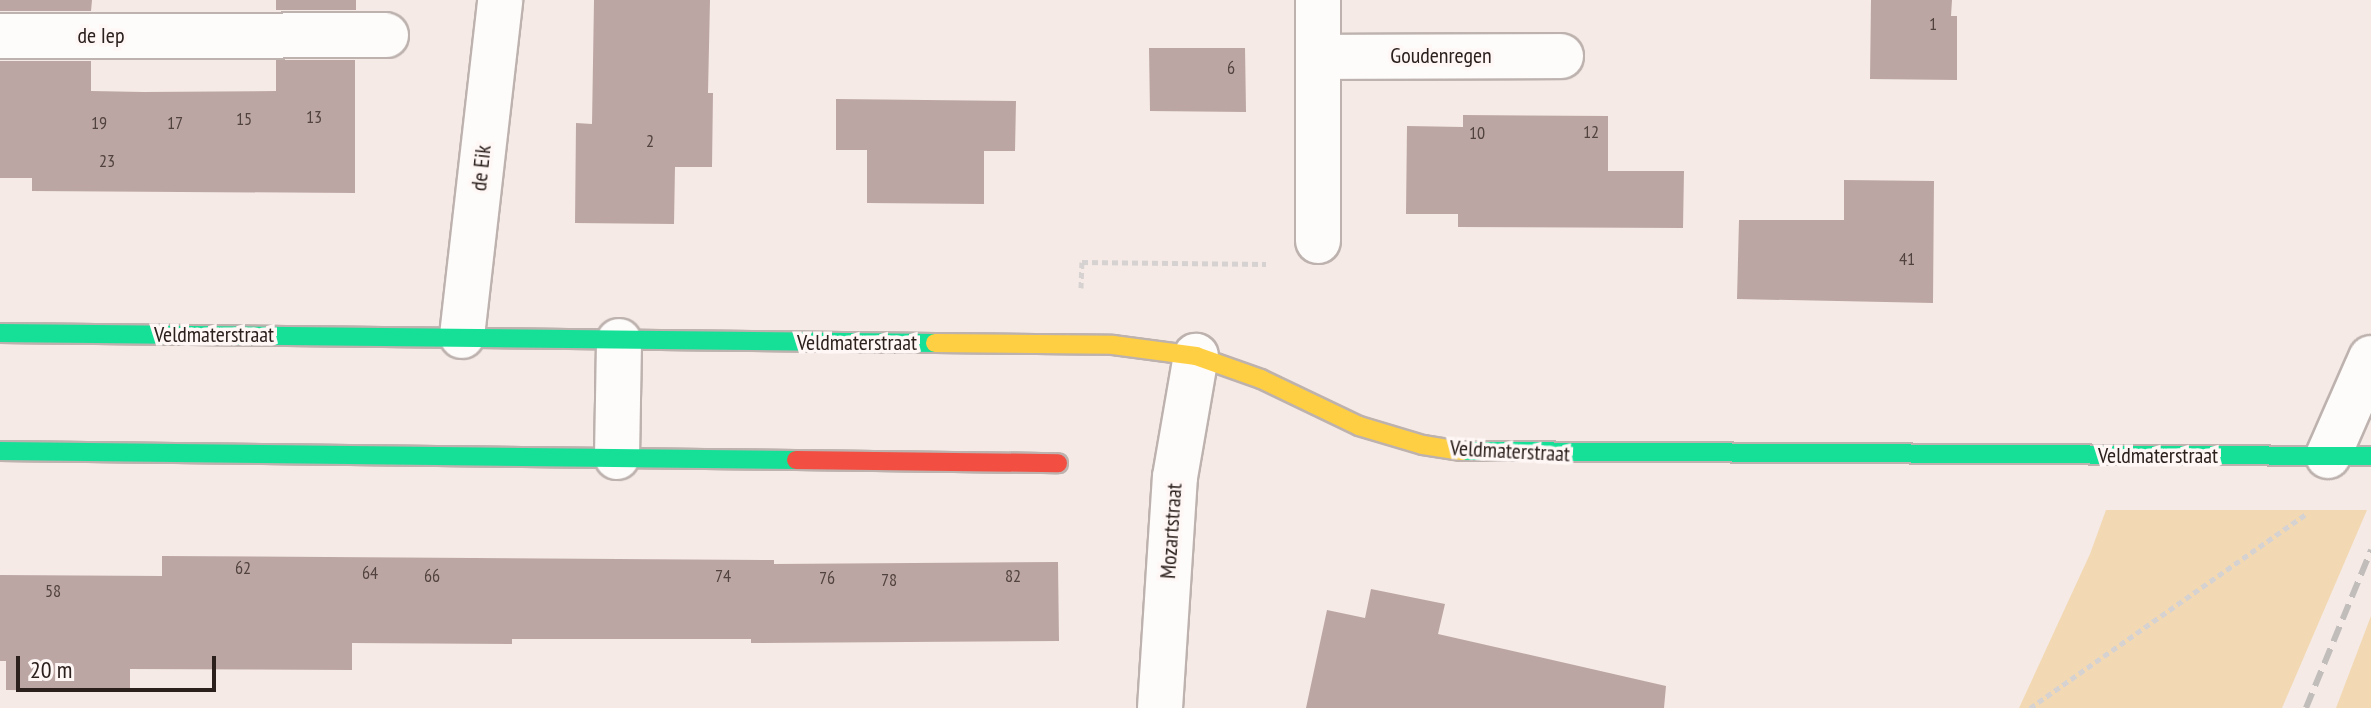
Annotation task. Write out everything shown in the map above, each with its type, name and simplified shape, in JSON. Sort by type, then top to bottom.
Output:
[{"type":"street","name":"de Eik","points":[[462,336],[500,0]]},
{"type":"street","points":[[1318,0],[1318,241]]},
{"type":"street","name":"de Iep","points":[[0,36],[202,18],[386,35]]},
{"type":"street","name":"Goudenregen","points":[[1320,57],[1561,56]]},
{"type":"street","name":"Veldmaterstraat","points":[[0,333],[1113,345],[1196,356],[1261,379],[1359,426],[1423,445],[1479,453],[2371,456]]},
{"type":"street","points":[[617,457],[619,341]]},
{"type":"street","name":"Mozartstraat","points":[[1160,708],[1175,477],[1196,356]]},
{"type":"street","points":[[2328,456],[2371,358]]},
{"type":"street","points":[[0,451],[1058,463]]},
{"type":"path","points":[[1079,345],[1082,262],[1317,265],[1318,241]]},
{"type":"path","points":[[2030,708],[2317,506]]},
{"type":"shaded area","points":[[2106,510],[2367,510],[2282,708],[2019,708],[2090,554]]},
{"type":"shaded area","points":[[2371,616],[2371,708],[2336,708]]},
{"type":"building","points":[[0,0],[92,0],[91,11],[0,11]]},
{"type":"building","points":[[276,0],[356,0],[356,10],[276,10]]},
{"type":"building","points":[[594,0],[710,0],[708,93],[713,93],[712,167],[675,167],[674,224],[575,223],[576,123],[592,124]]},
{"type":"building","points":[[1871,0],[1952,0],[1951,16],[1957,16],[1957,80],[1870,79]]},
{"type":"building","points":[[1149,48],[1245,48],[1246,112],[1150,111]]},
{"type":"building","points":[[276,60],[355,60],[355,193],[32,191],[32,178],[0,178],[0,61],[91,61],[91,91],[143,92],[276,91]]},
{"type":"building","points":[[836,99],[1016,101],[1015,151],[984,151],[984,204],[867,203],[867,150],[836,150]]},
{"type":"building","points":[[1463,115],[1608,116],[1608,171],[1684,171],[1683,228],[1458,227],[1458,214],[1406,214],[1407,126],[1463,127]]},
{"type":"building","points":[[1844,180],[1934,181],[1933,303],[1737,299],[1739,220],[1844,220]]},
{"type":"building","points":[[162,556],[774,560],[774,564],[1058,562],[1059,641],[751,643],[751,639],[512,639],[512,644],[352,643],[352,670],[130,669],[130,691],[6,690],[6,661],[0,661],[0,575],[162,576]]},
{"type":"building","points":[[1371,589],[1445,604],[1438,634],[1666,686],[1664,708],[1306,708],[1327,610],[1365,618]]},
{"type":"railway","points":[[2306,708],[2371,550]]},
{"type":"traffic: fast","points":[[0,333],[935,343]]},
{"type":"traffic: fast","points":[[0,451],[796,460]]},
{"type":"traffic: fast","points":[[1462,451],[2371,456]]},
{"type":"traffic: slow","points":[[935,343],[1113,345],[1196,356],[1261,379],[1359,426],[1423,445],[1462,451]]},
{"type":"traffic: jam","points":[[796,460],[1058,463]]}]
